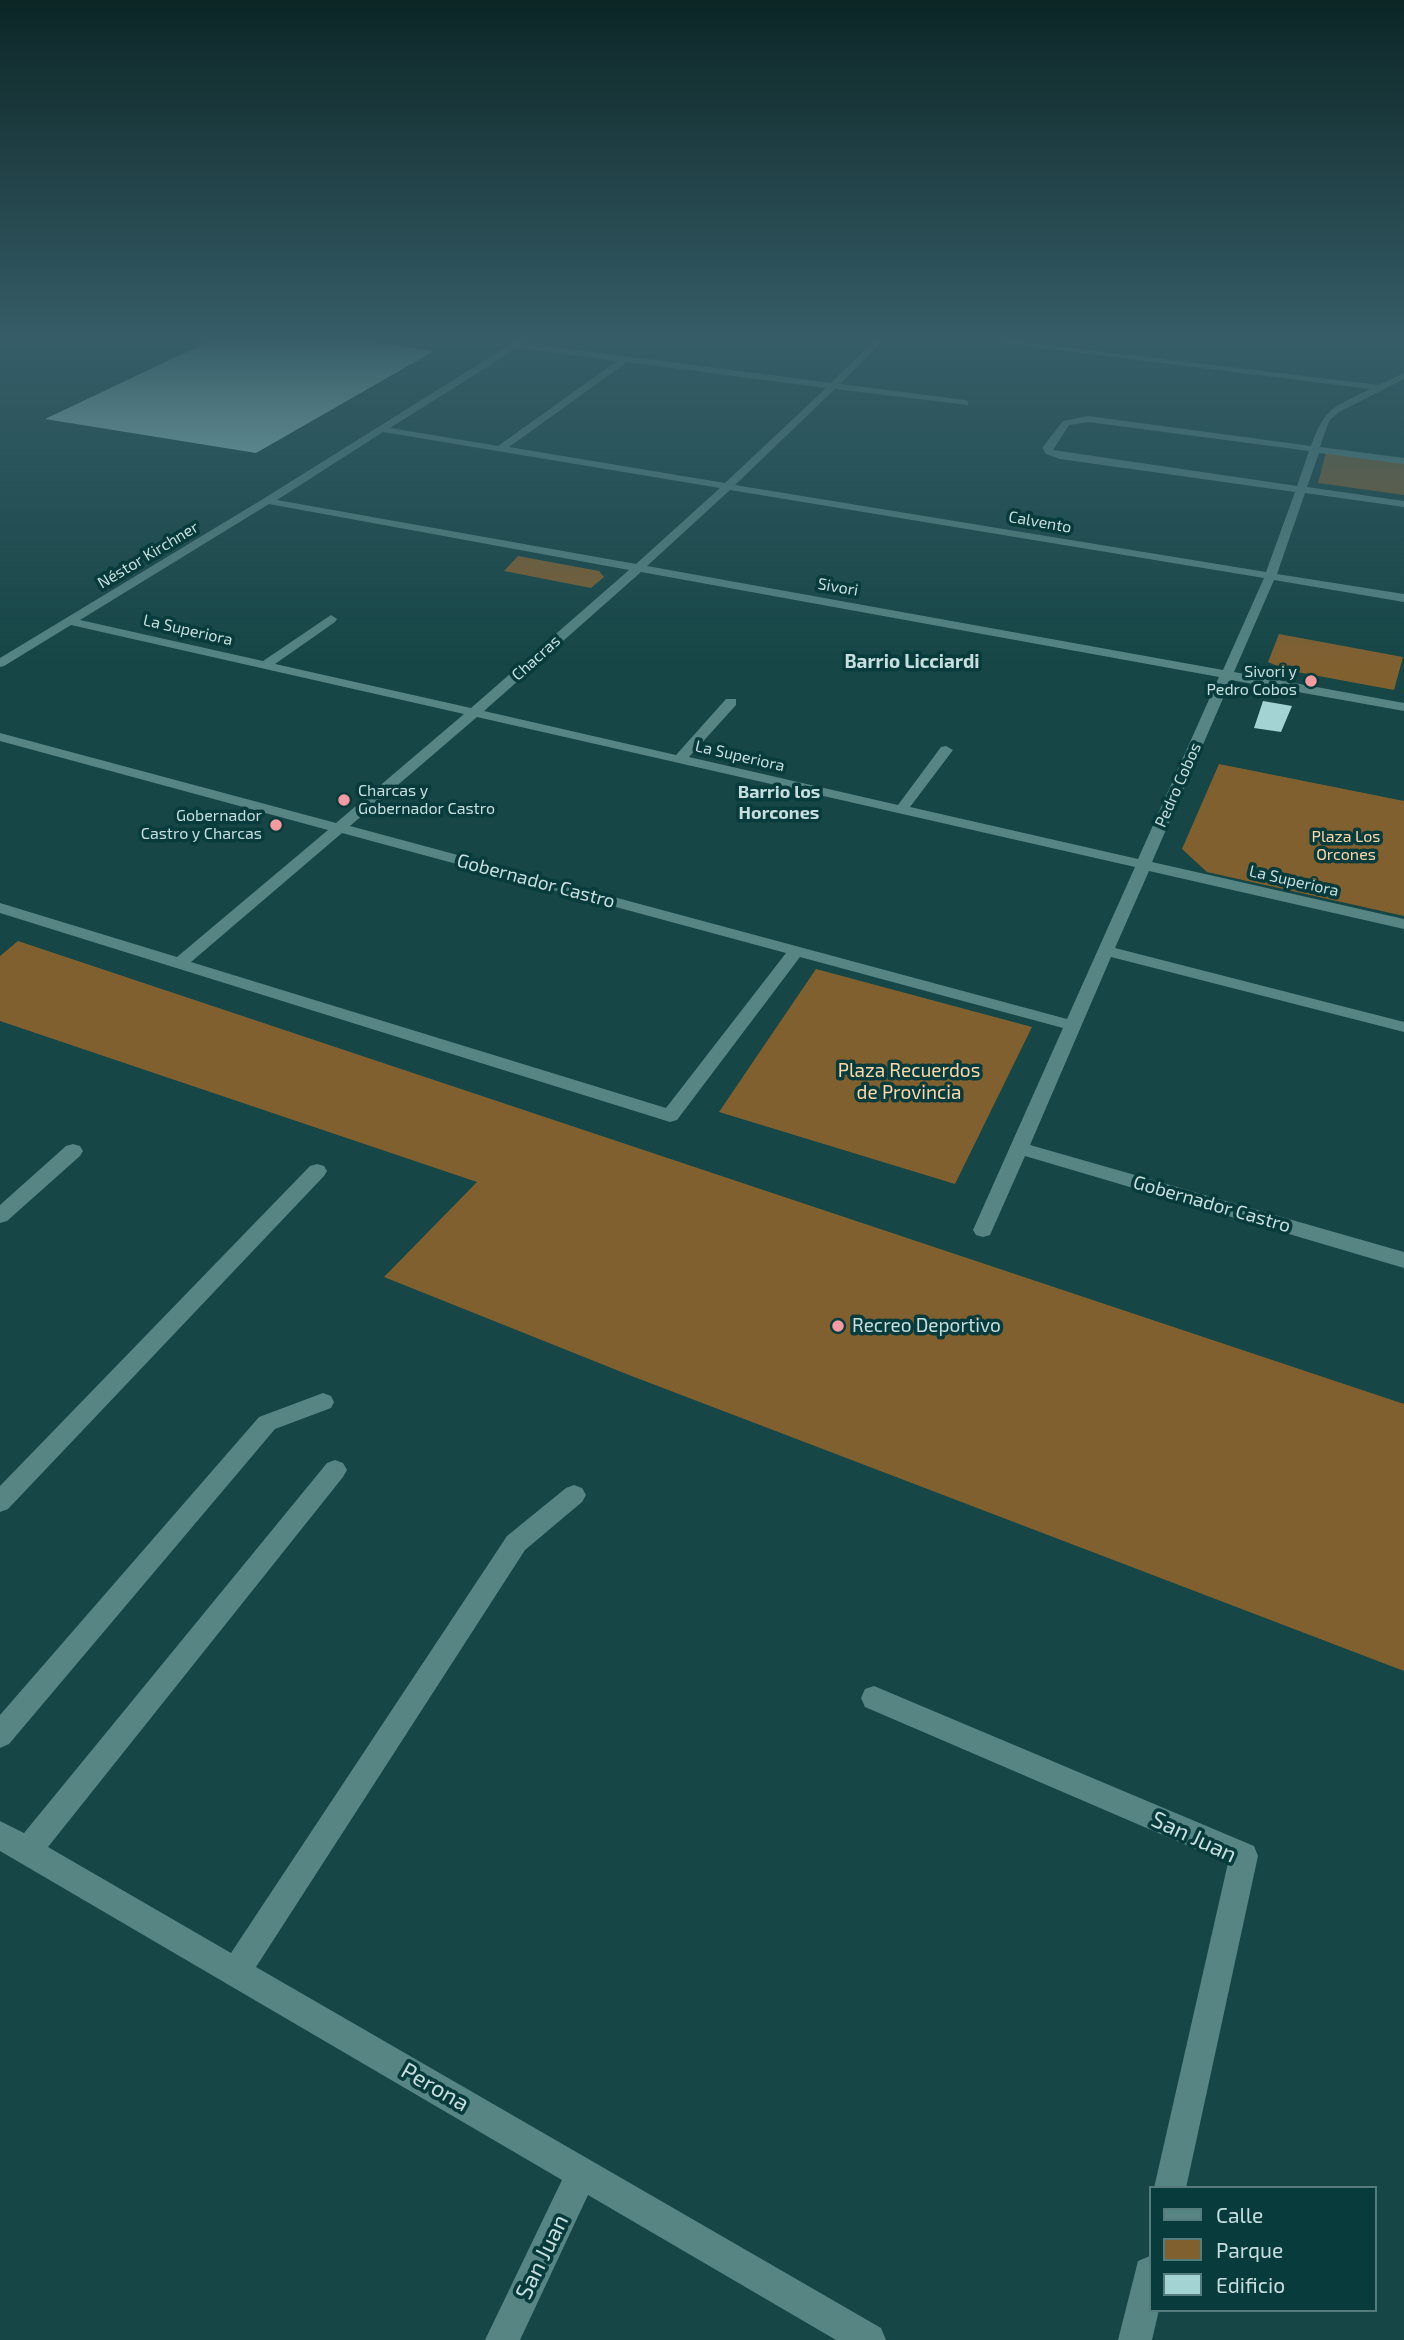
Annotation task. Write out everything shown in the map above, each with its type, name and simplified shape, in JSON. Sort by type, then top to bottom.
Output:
[{"type":"street","name":"Néstor Kirchner","points":[[0,663],[350,448]]},
{"type":"street","name":"Calvento","points":[[495,448],[1404,598]]},
{"type":"street","name":"Chacras","points":[[180,964],[473,714],[767,448]]},
{"type":"street","points":[[1047,448],[1049,452],[1404,504]]},
{"type":"street","points":[[1311,448],[1404,461]]},
{"type":"street","name":"Pedro Cobos","points":[[983,1230],[1270,577],[1317,449]]},
{"type":"street","name":"Sivori","points":[[267,501],[1404,707]]},
{"type":"street","points":[[264,666],[331,620]]},
{"type":"street","name":"La Superiora","points":[[70,621],[1404,924]]},
{"type":"street","points":[[679,760],[731,702]]},
{"type":"street","name":"Gobernador Castro","points":[[0,737],[1071,1025]]},
{"type":"street","points":[[901,810],[946,750]]},
{"type":"street","points":[[0,908],[670,1116],[796,951]]},
{"type":"street","points":[[1105,950],[1404,1027]]},
{"type":"street","name":"Gobernador Castro","points":[[1019,1148],[1404,1260]]},
{"type":"street","points":[[0,1216],[73,1151]]},
{"type":"street","points":[[0,1502],[317,1171]]},
{"type":"street","points":[[0,1735],[267,1423],[323,1402]]},
{"type":"street","points":[[27,1851],[335,1471]]},
{"type":"street","points":[[236,1972],[516,1544],[574,1495]]},
{"type":"street","name":"San Juan","points":[[874,1698],[1244,1856],[1170,2186]]},
{"type":"street","name":"Perona","points":[[0,1835],[869,2340]]},
{"type":"street","name":"San Juan","points":[[502,2340],[582,2173]]},
{"type":"street","points":[[1135,2340],[1148,2282]]},
{"type":"green space","points":[[1326,452],[1404,463],[1404,495],[1318,483]]},
{"type":"green space","points":[[518,556],[599,571],[604,577],[591,588],[504,571]]},
{"type":"green space","points":[[1279,634],[1403,657],[1394,690],[1286,670],[1268,662]]},
{"type":"green space","name":"Plaza Los Orcones","points":[[1219,764],[1404,801],[1404,916],[1207,872],[1182,849]]},
{"type":"green space","name":"Recreo Deportivo","points":[[18,941],[1404,1404],[1404,1671],[629,1375],[384,1277],[477,1182],[0,1021],[0,956]]},
{"type":"green space","name":"Plaza Recuerdos de Provincia","points":[[816,969],[1032,1027],[955,1184],[719,1112]]},
{"type":"building","points":[[226,448],[264,448],[256,453]]},
{"type":"building","points":[[1263,701],[1292,706],[1281,732],[1254,728]]},
{"type":"place","name":"Sivori y Pedro Cobos","points":[[1311,681]]},
{"type":"place","name":"Charcas y Gobernador Castro","points":[[344,800]]},
{"type":"place","name":"Gobernador Castro y Charcas","points":[[276,825]]},
{"type":"place","name":"Recreo Deportivo","points":[[838,1326]]},
{"type":"district","name":"Barrio Licciardi","points":[[912,662]]},
{"type":"district","name":"Barrio los Horcones","points":[[779,802]]}]
